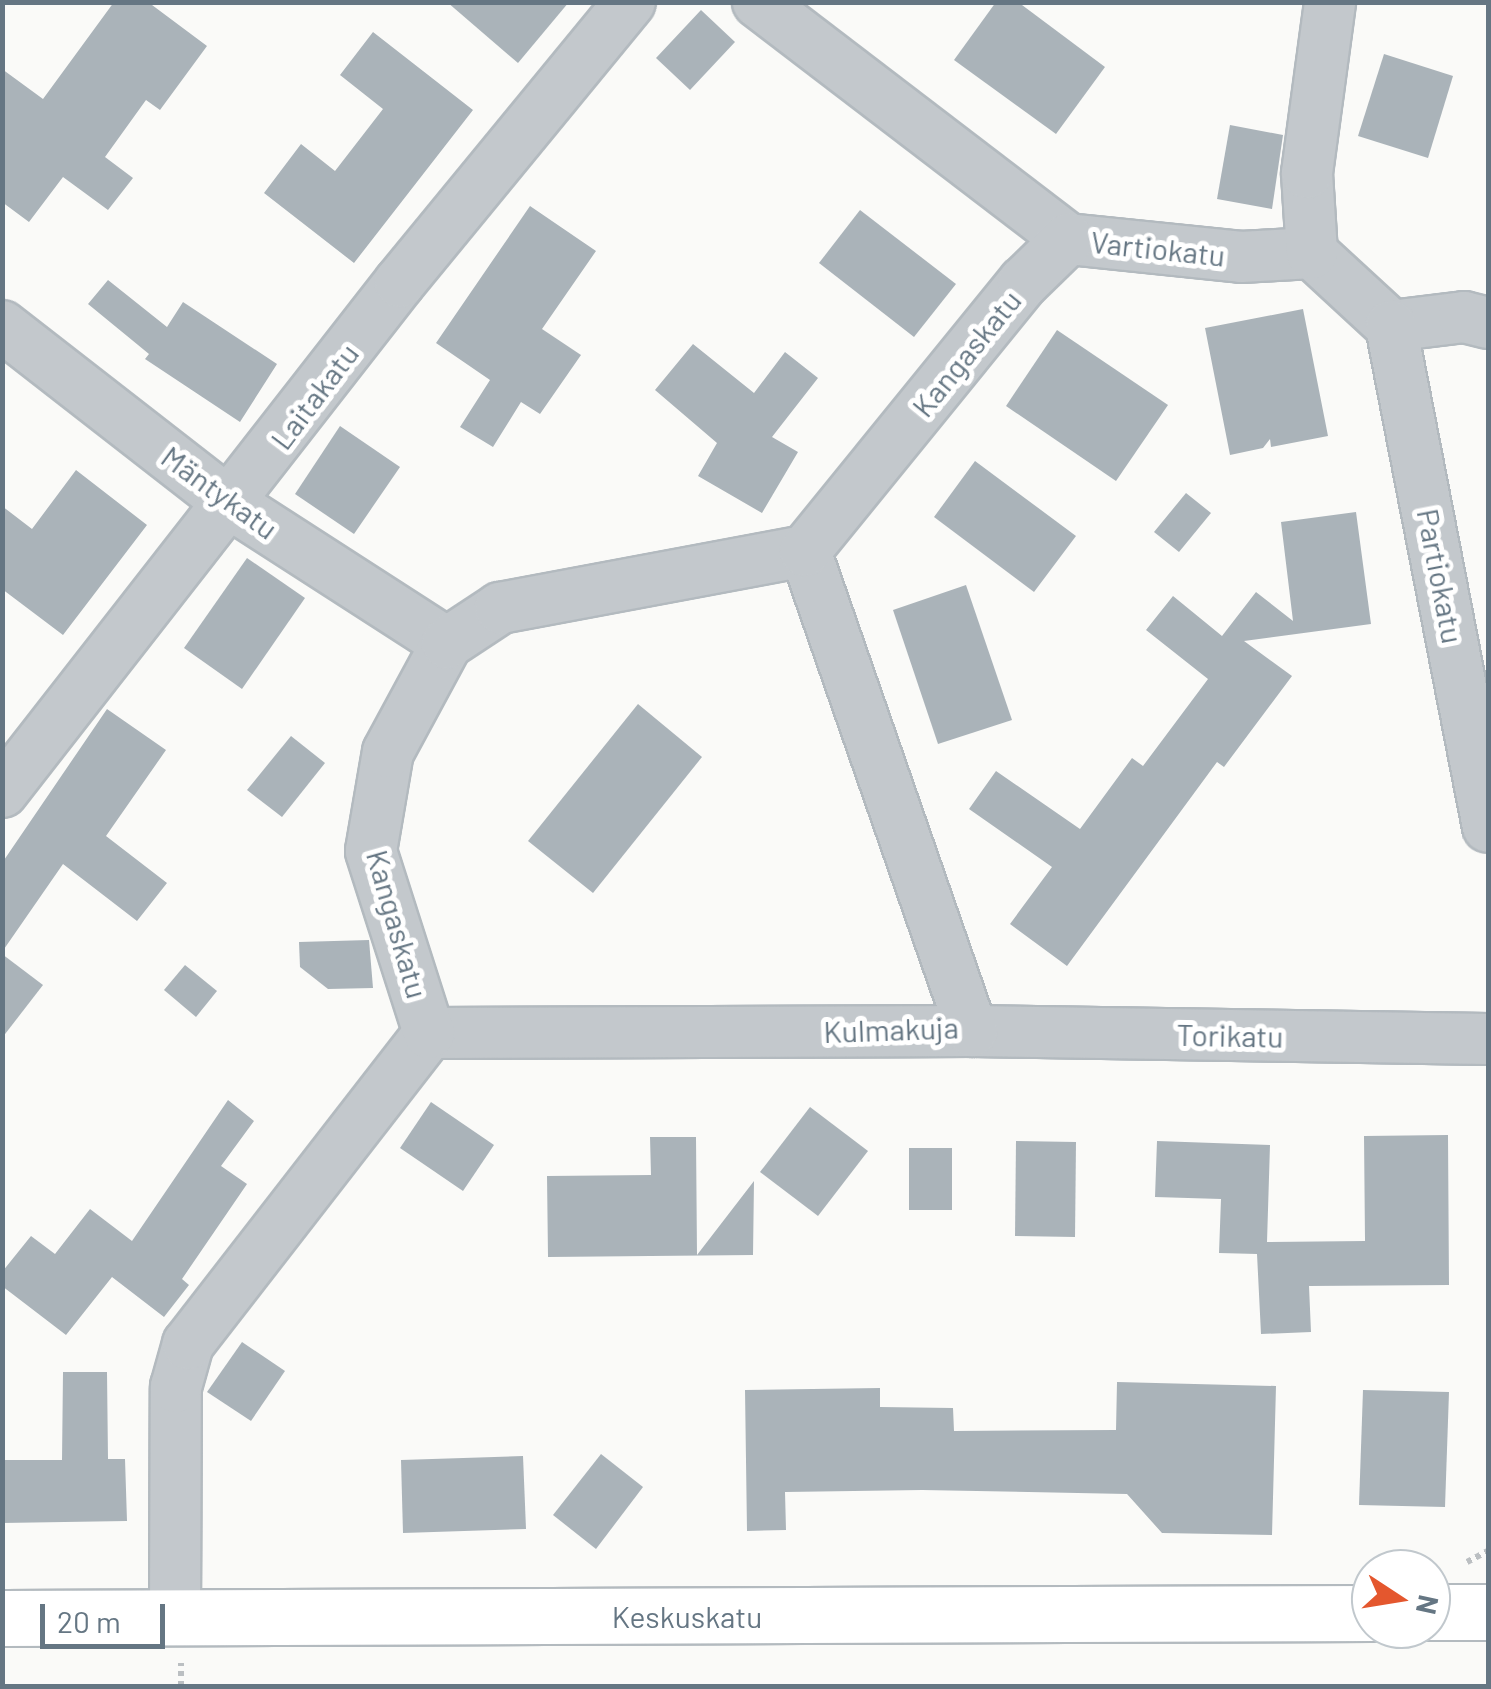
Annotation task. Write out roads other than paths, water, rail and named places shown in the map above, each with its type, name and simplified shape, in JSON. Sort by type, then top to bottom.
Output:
[{"type":"street","name":"Laitakatu","points":[[2,792],[231,504],[400,282],[630,2]]},
{"type":"street","name":"Vartiokatu","points":[[758,2],[1068,239],[1242,257],[1312,252]]},
{"type":"street","points":[[1330,2],[1307,173],[1312,252],[1390,326],[1464,318],[1488,322]]},
{"type":"street","name":"Kangaskatu","points":[[175,1618],[176,1386],[188,1344],[429,1032],[371,851],[388,752],[447,643],[500,608],[805,550],[1024,282],[1068,239]]},
{"type":"street","name":"Mäntykatu","points":[[2,326],[231,504],[447,643]]},
{"type":"street","name":"Partiokatu","points":[[1390,326],[1488,827]]},
{"type":"street","name":"Kulmakuja","points":[[429,1032],[972,1031],[805,550]]},
{"type":"street","name":"Torikatu","points":[[972,1031],[1488,1039]]},
{"type":"street","points":[[1451,1612],[1488,1612]]},
{"type":"street","name":"Keskuskatu","points":[[2,1618],[1351,1613]]}]
